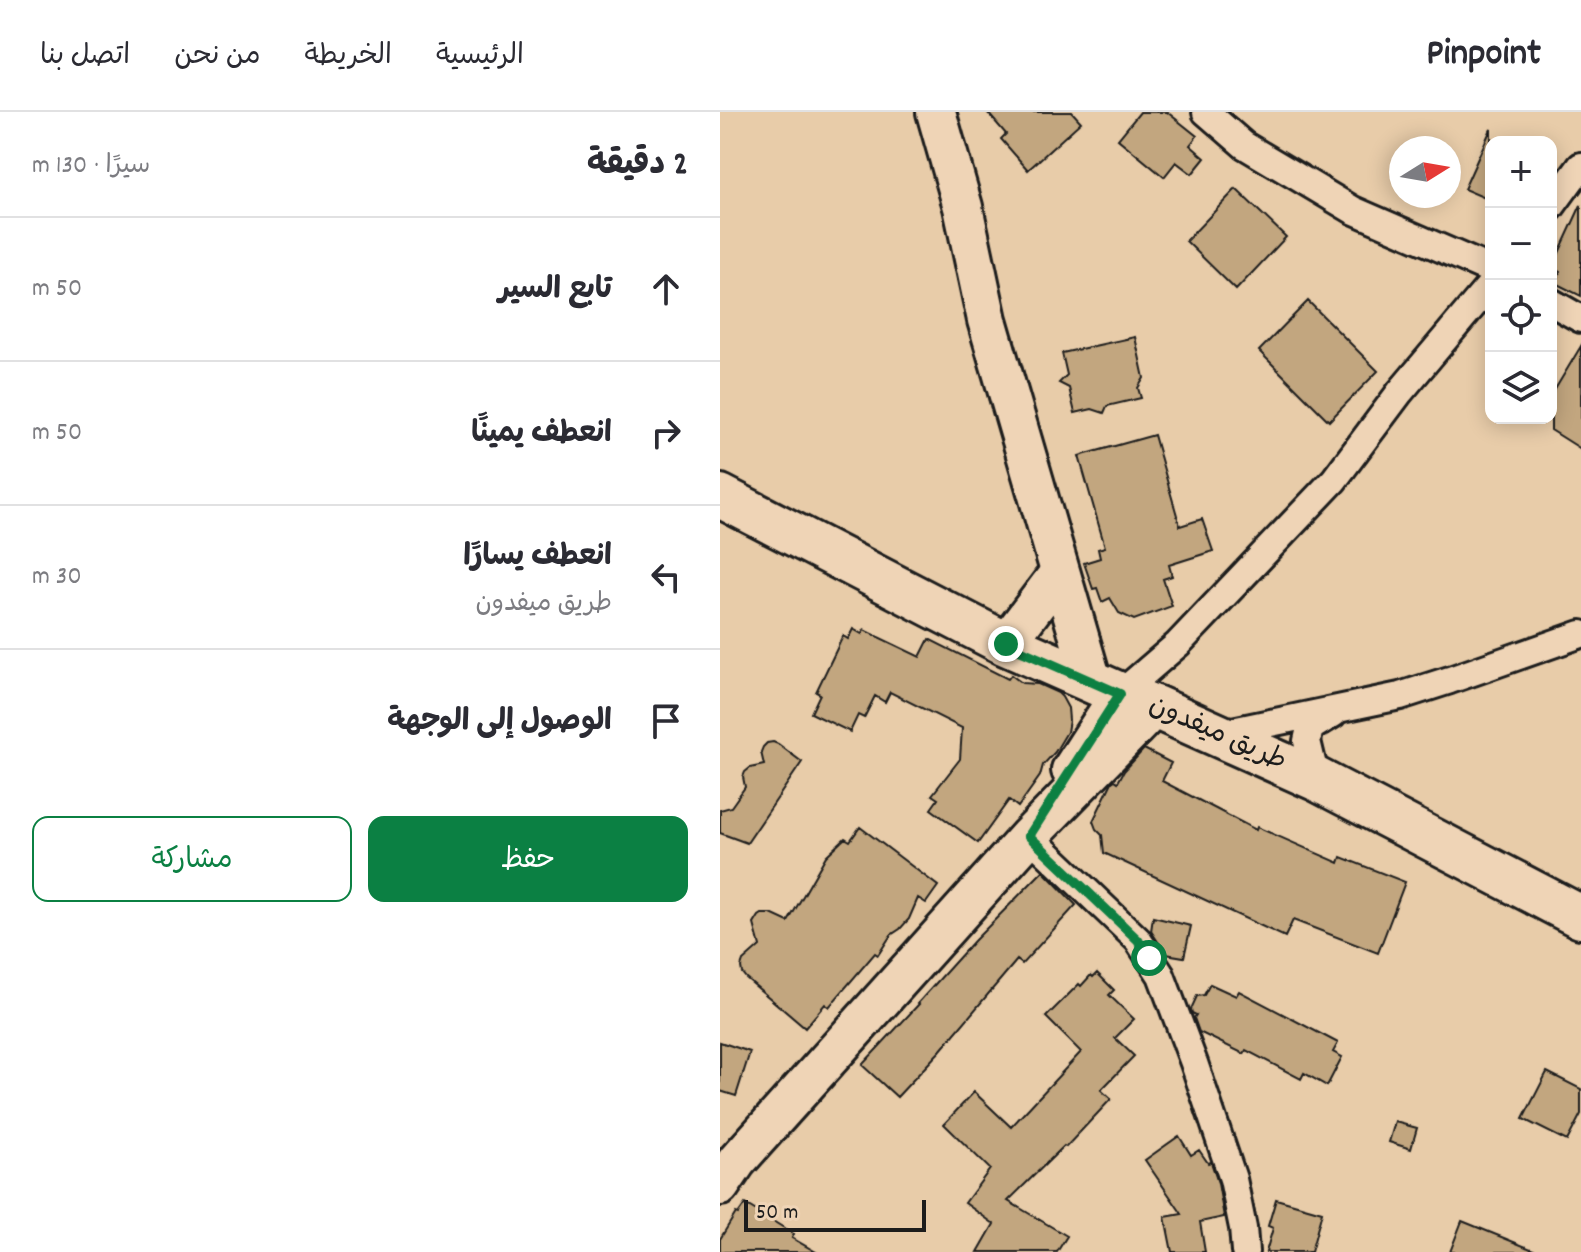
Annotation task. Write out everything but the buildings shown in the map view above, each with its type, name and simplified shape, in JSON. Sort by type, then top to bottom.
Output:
[{"type":"main road","name":"طريق ميفدون","points":[[720,496],[1006,644],[1316,779],[1581,917]]},
{"type":"street","points":[[936,112],[963,207],[987,320],[1060,572],[1122,694]]},
{"type":"street","points":[[1206,112],[1244,145],[1353,210],[1485,267]]},
{"type":"street","points":[[1557,199],[1581,166]]},
{"type":"street","points":[[1122,694],[1178,644],[1334,480],[1400,392],[1485,291]]},
{"type":"street","points":[[1557,305],[1581,319]]},
{"type":"street","points":[[1006,644],[1060,572]]},
{"type":"street","points":[[1218,734],[1400,696],[1581,634]]},
{"type":"street","points":[[720,1186],[737,1161],[1029,836],[1122,694],[1178,644]]},
{"type":"street","points":[[1316,779],[1307,741],[1310,728],[1343,708]]},
{"type":"street","points":[[1029,836],[1138,940],[1161,975],[1233,1179],[1245,1252]]},
{"type":"route","points":[[1006,644],[1120,694],[1029,836],[1138,940],[1149,958]]}]
